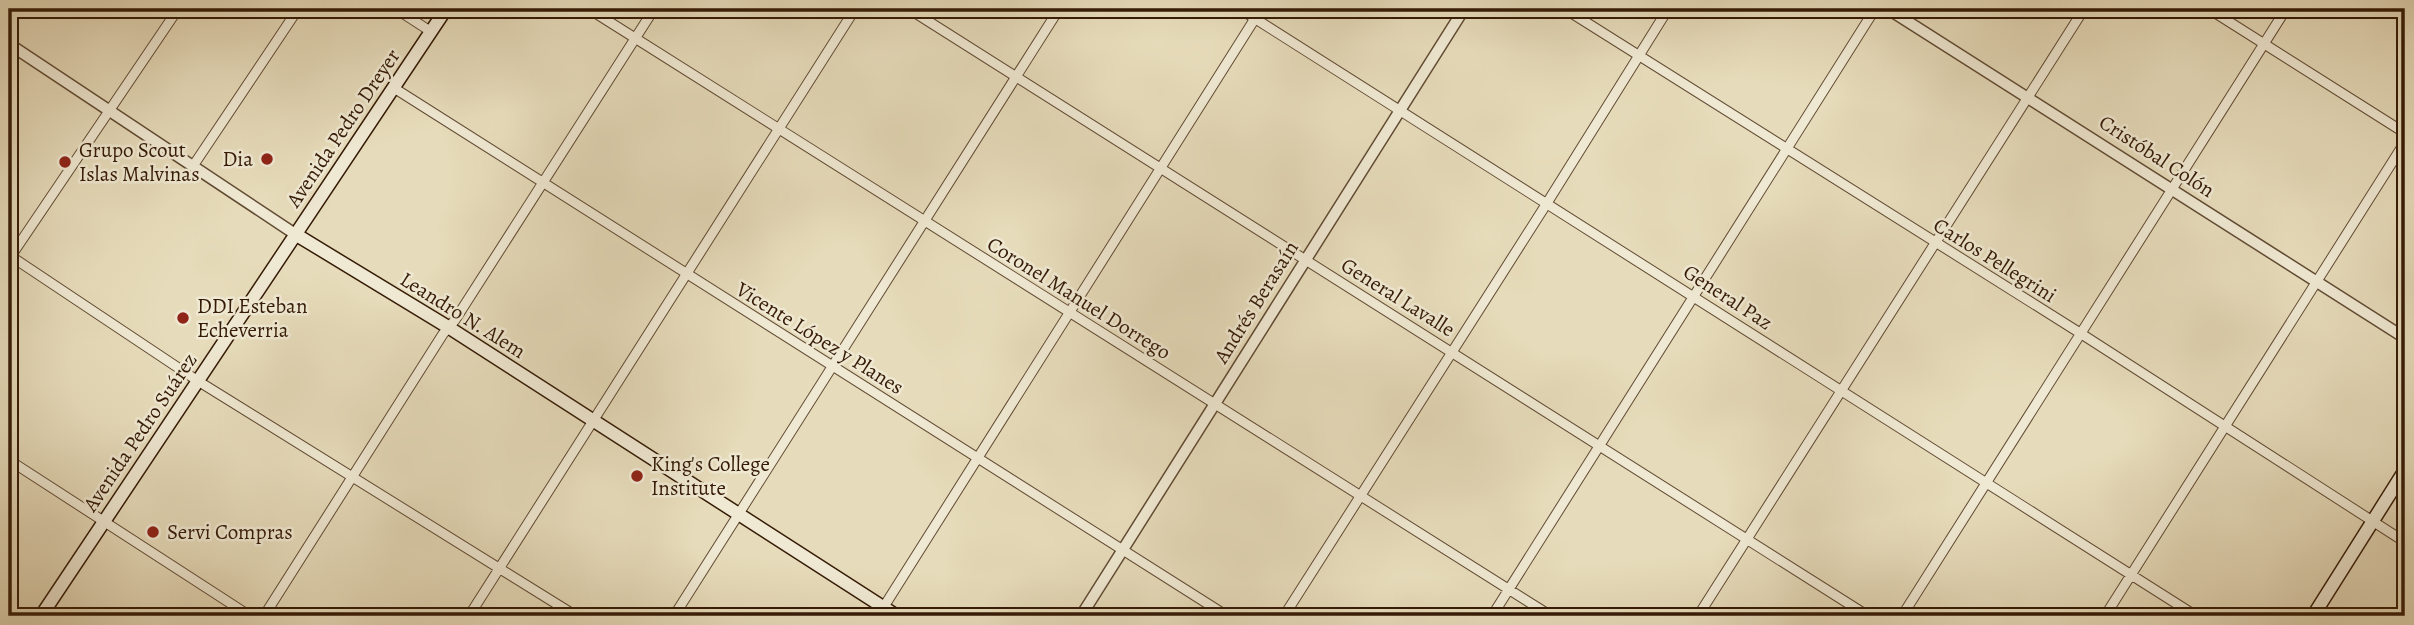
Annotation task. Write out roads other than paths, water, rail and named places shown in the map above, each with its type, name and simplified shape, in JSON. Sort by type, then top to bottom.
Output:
[{"type":"main road","name":"Avenida Pedro Dreyer","points":[[295,234],[446,9]]},
{"type":"main road","name":"Leandro N. Alem","points":[[295,234],[448,327],[739,515],[881,612],[897,616]]},
{"type":"main road","name":"Avenida Pedro Suárez","points":[[41,616],[295,234]]},
{"type":"main road","points":[[2313,616],[2405,470]]},
{"type":"street","points":[[178,9],[9,257],[198,381],[576,616]]},
{"type":"street","points":[[193,166],[298,9]]},
{"type":"street","points":[[396,9],[430,31]]},
{"type":"street","name":"Coronel Manuel Dorrego","points":[[589,9],[1551,616]]},
{"type":"street","points":[[264,616],[448,327],[544,184],[653,9]]},
{"type":"street","points":[[469,616],[855,9]]},
{"type":"street","name":"General Lavalle","points":[[909,9],[1868,616]]},
{"type":"street","points":[[674,616],[1059,9]]},
{"type":"street","name":"General Paz","points":[[1240,9],[2196,616]]},
{"type":"street","points":[[881,612],[1261,9]]},
{"type":"street","name":"Andrés Berasaín","points":[[1082,616],[1464,9]]},
{"type":"street","name":"Carlos Pellegrini","points":[[1565,9],[2080,333],[2405,542]]},
{"type":"street","points":[[1284,616],[1668,9]]},
{"type":"street","points":[[1492,616],[1875,9]]},
{"type":"street","name":"Cristóbal Colón","points":[[1888,9],[2405,338]]},
{"type":"street","points":[[1698,616],[2084,9]]},
{"type":"street","points":[[2209,9],[2405,133]]},
{"type":"street","points":[[1902,616],[2286,9]]},
{"type":"street","name":"Leandro N. Alem","points":[[9,44],[295,234]]},
{"type":"street","name":"Vicente López y Planes","points":[[394,88],[1227,616]]},
{"type":"street","points":[[2105,616],[2405,142]]},
{"type":"street","points":[[9,460],[250,616]]},
{"type":"place","name":"Dia","points":[[267,159]]},
{"type":"place","name":"Grupo Scout Islas Malvinas","points":[[65,162]]},
{"type":"place","name":"DDI Esteban Echeverria","points":[[183,318]]},
{"type":"place","name":"King's College Institute","points":[[637,476]]},
{"type":"place","name":"Servi Compras","points":[[153,532]]}]
